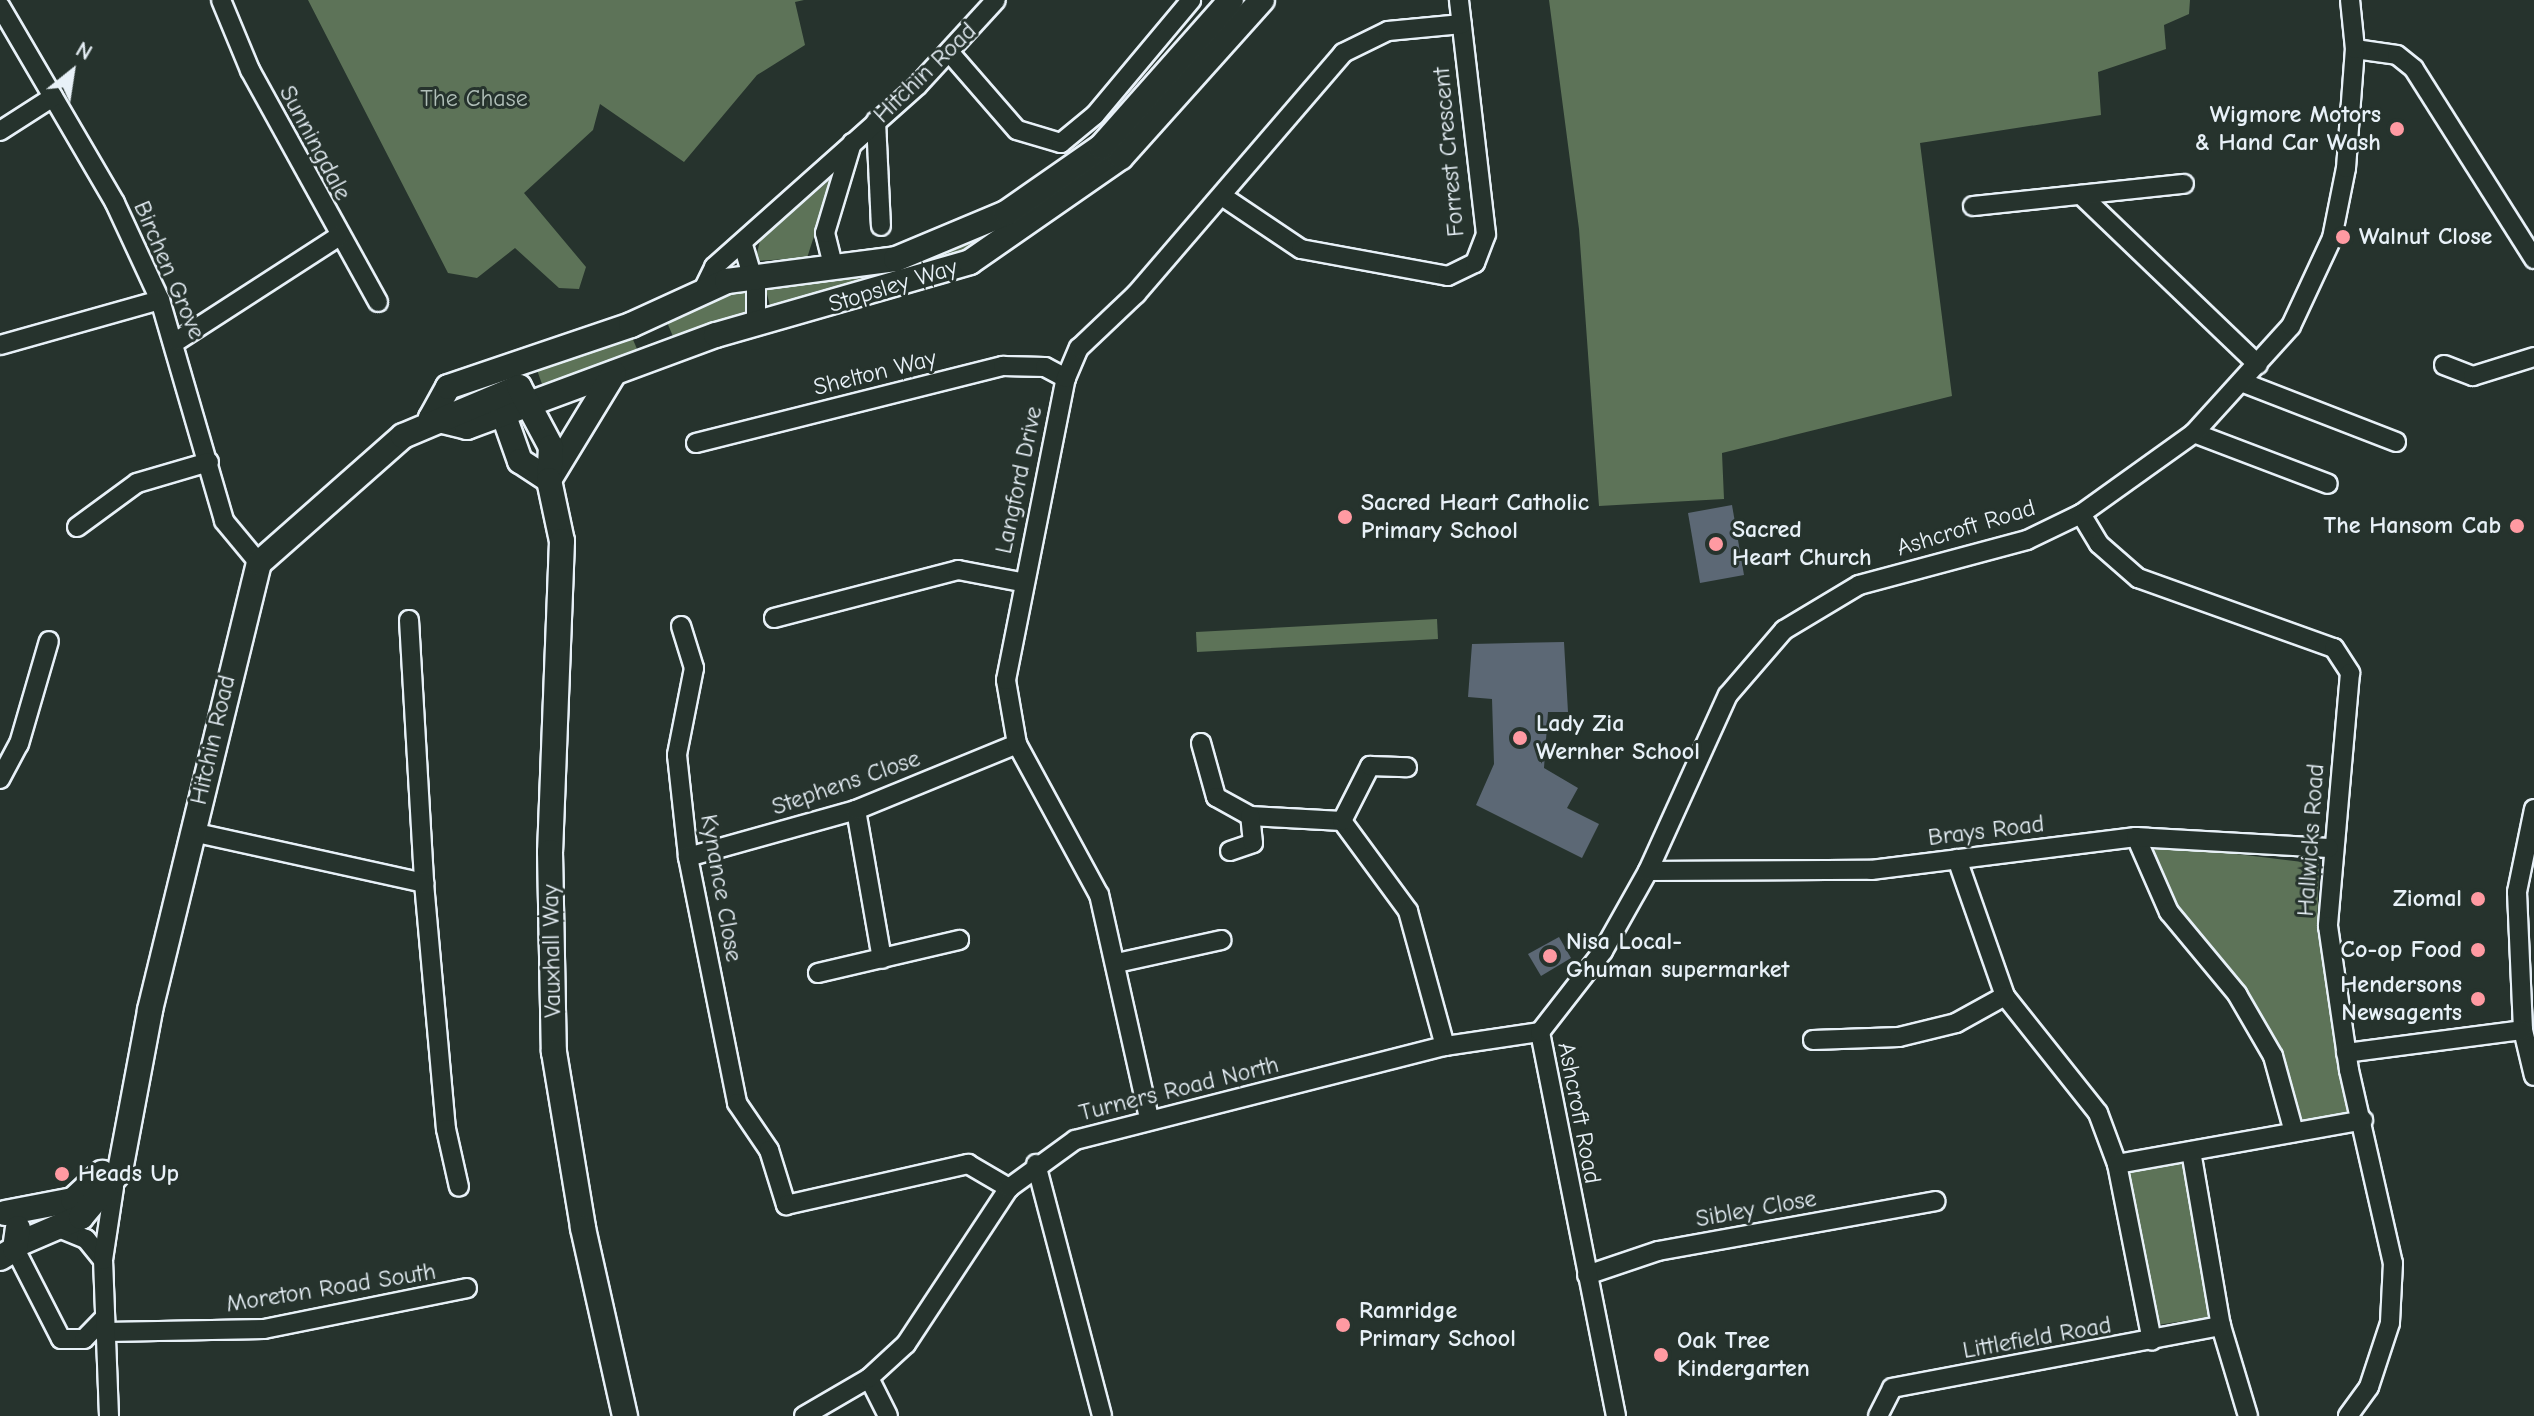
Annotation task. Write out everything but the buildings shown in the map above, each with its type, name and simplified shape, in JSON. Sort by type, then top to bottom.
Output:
[{"type":"main road","name":"Stopsley Way","points":[[516,360],[631,325],[702,292],[751,274],[925,250],[1029,200],[1136,112],[1231,0]]},
{"type":"main road","name":"Stopsley Way","points":[[531,401],[756,325],[970,262],[1036,221],[1121,157],[1262,0]]},
{"type":"main road","points":[[431,418],[467,427],[498,402],[516,360]]},
{"type":"main road","points":[[259,563],[431,418],[448,387],[516,360]]},
{"type":"main road","points":[[498,402],[520,461],[549,480],[614,373]]},
{"type":"main road","points":[[498,402],[531,401]]},
{"type":"main road","name":"Vauxhall Way","points":[[531,401],[551,447],[549,480],[563,580],[550,852],[554,1052],[583,1228],[625,1416]]},
{"type":"main road","name":"Hitchin Road","points":[[114,1187],[192,832],[259,563]]},
{"type":"main road","name":"Hitchin Road","points":[[2,1212],[73,1200],[124,1138]]},
{"type":"main road","points":[[11,1250],[61,1229],[114,1187]]},
{"type":"main road","points":[[2,1212],[18,1226],[11,1250]]},
{"type":"street","name":"Sunningdale","points":[[221,0],[338,237],[378,302]]},
{"type":"street","name":"Hitchin Road","points":[[702,292],[714,267],[743,245],[950,53],[996,0]]},
{"type":"street","points":[[950,53],[1017,130],[1061,143],[1095,115],[1191,0]]},
{"type":"street","name":"Forrest Crescent","points":[[1222,196],[1301,249],[1448,276],[1475,263],[1486,234],[1459,0]]},
{"type":"street","name":"Ashcroft Road","points":[[1616,1416],[1540,1032],[1603,951],[1648,871],[1728,695],[1784,630],[1859,585],[2027,540],[2081,514],[2194,433],[2244,383],[2291,326],[2332,238],[2346,168],[2355,49],[2350,0]]},
{"type":"street","name":"Birchen Grove","points":[[0,6],[53,97],[160,300],[177,341],[230,536],[259,563]]},
{"type":"street","name":"Langford Drive","points":[[1149,1118],[1117,963],[1099,895],[1017,744],[1006,680],[1021,582],[1066,378],[1079,348],[1222,196],[1361,39],[1462,24]]},
{"type":"street","points":[[2355,49],[2397,55],[2414,69],[2534,259]]},
{"type":"street","points":[[0,131],[53,97]]},
{"type":"street","points":[[876,121],[881,226]]},
{"type":"street","name":"Hitchin Road","points":[[833,265],[825,233],[852,143]]},
{"type":"street","points":[[1973,206],[2184,184]]},
{"type":"street","points":[[2081,195],[2258,365]]},
{"type":"street","points":[[177,341],[338,237]]},
{"type":"street","points":[[743,245],[751,274],[756,325]]},
{"type":"street","points":[[0,345],[160,300]]},
{"type":"street","points":[[2444,365],[2473,376],[2534,357]]},
{"type":"street","name":"Shelton Way","points":[[696,443],[1003,366],[1045,367],[1066,378]]},
{"type":"street","points":[[2244,383],[2396,442]]},
{"type":"street","points":[[2194,433],[2328,484]]},
{"type":"street","points":[[77,527],[137,483],[209,462]]},
{"type":"street","name":"Hallwicks Road","points":[[2081,514],[2099,544],[2138,578],[2334,648],[2345,659],[2350,673],[2329,848],[2328,926],[2346,1053],[2393,1263],[2390,1323],[2369,1387],[2348,1416]]},
{"type":"street","points":[[774,618],[958,570],[1021,582]]},
{"type":"street","points":[[409,620],[424,883],[446,1129],[459,1187]]},
{"type":"street","name":"Kynance Close","points":[[681,626],[694,668],[677,755],[688,857],[737,1103],[769,1150],[786,1205],[968,1164],[1009,1188]]},
{"type":"street","points":[[0,779],[19,744],[49,641]]},
{"type":"street","points":[[1201,743],[1216,797],[1250,816],[1342,821]]},
{"type":"street","name":"Stephens Close","points":[[688,857],[856,810],[1017,744]]},
{"type":"street","points":[[1342,821],[1370,766],[1407,767]]},
{"type":"street","points":[[856,810],[882,959]]},
{"type":"street","points":[[2533,815],[2517,892],[2523,1030],[2534,1076]]},
{"type":"street","points":[[1230,851],[1253,843],[1250,816]]},
{"type":"street","points":[[1342,821],[1408,911],[1445,1046]]},
{"type":"street","points":[[192,832],[424,883]]},
{"type":"street","points":[[2136,837],[2169,912],[2237,994],[2273,1056],[2294,1132]]},
{"type":"street","name":"Brays Road","points":[[1648,871],[1871,870],[2136,837],[2329,848]]},
{"type":"street","points":[[1957,859],[2005,996],[2098,1113],[2117,1164],[2152,1341]]},
{"type":"street","points":[[818,973],[959,940]]},
{"type":"street","points":[[1117,963],[1222,940]]},
{"type":"street","points":[[1813,1040],[1899,1037],[1956,1023],[2005,996]]},
{"type":"street","points":[[2346,1053],[2523,1030]]},
{"type":"street","name":"Turners Road North","points":[[804,1416],[869,1378],[928,1319],[1009,1188],[1036,1164],[1075,1140],[1149,1118],[1445,1046],[1540,1032]]},
{"type":"street","points":[[2117,1164],[2363,1120]]},
{"type":"street","points":[[2191,1151],[2221,1326],[2248,1416]]},
{"type":"street","points":[[1036,1164],[1102,1416]]},
{"type":"street","points":[[109,1416],[103,1260],[114,1187]]},
{"type":"street","name":"Sibley Close","points":[[1587,1275],[1658,1251],[1936,1201]]},
{"type":"street","points":[[61,1229],[86,1239],[103,1260]]},
{"type":"street","points":[[11,1250],[61,1339],[84,1339],[105,1324]]},
{"type":"street","name":"Moreton Road South","points":[[105,1324],[264,1329],[467,1288]]},
{"type":"street","name":"Littlefield Road","points":[[1878,1416],[1892,1388],[2221,1326]]},
{"type":"street","points":[[869,1378],[888,1416]]},
{"type":"green space","name":"The Chase","points":[[308,0],[804,0],[795,2],[805,45],[757,75],[684,162],[600,104],[593,130],[524,193],[586,267],[579,289],[559,288],[515,248],[477,278],[448,273]]},
{"type":"green space","points":[[1249,0],[1128,140],[1062,194],[947,258],[770,306],[764,282],[915,262],[987,233],[1068,184],[1122,138]]},
{"type":"green space","points":[[1549,0],[2190,0],[2189,14],[2164,25],[2166,49],[2098,72],[2101,115],[1920,143],[1952,396],[1722,453],[1724,499],[1599,506],[1579,229]]},
{"type":"green space","points":[[833,177],[807,258],[755,261],[760,241]]},
{"type":"green space","points":[[746,285],[748,314],[675,341],[666,320]]},
{"type":"green space","points":[[631,335],[637,349],[543,387],[536,367]]},
{"type":"green space","points":[[1437,619],[1438,639],[1197,652],[1196,632]]},
{"type":"green space","points":[[2146,843],[2319,864],[2317,930],[2351,1112],[2301,1122],[2278,1056],[2175,909]]},
{"type":"green space","points":[[2184,1163],[2210,1317],[2157,1325],[2128,1173]]},
{"type":"place","name":"Wigmore Motors & Hand Car Wash","points":[[2397,129]]},
{"type":"place","name":"Walnut Close","points":[[2343,237]]},
{"type":"place","name":"Sacred Heart Catholic Primary School","points":[[1345,517]]},
{"type":"place","name":"The Hansom Cab","points":[[2517,526]]},
{"type":"place","name":"Sacred Heart Church","points":[[1716,544]]},
{"type":"place","name":"Lady Zia Wernher School","points":[[1520,738]]},
{"type":"place","name":"Ziomal","points":[[2478,899]]},
{"type":"place","name":"Co-op Food","points":[[2478,950]]},
{"type":"place","name":"Nisa Local- Ghuman supermarket","points":[[1550,956]]},
{"type":"place","name":"Hendersons Newsagents","points":[[2478,999]]},
{"type":"place","name":"Heads Up","points":[[62,1174]]},
{"type":"place","name":"Ramridge Primary School","points":[[1343,1325]]},
{"type":"place","name":"Oak Tree Kindergarten","points":[[1661,1355]]}]
